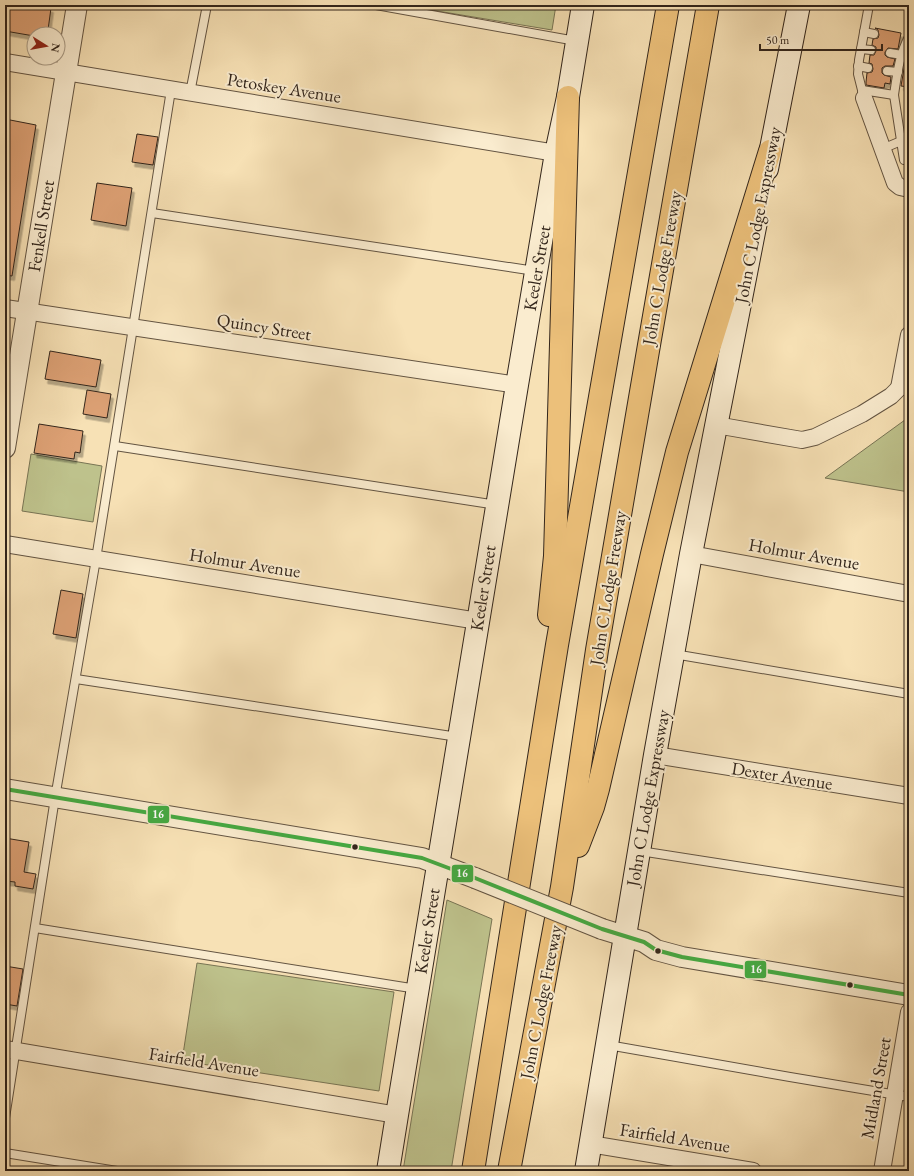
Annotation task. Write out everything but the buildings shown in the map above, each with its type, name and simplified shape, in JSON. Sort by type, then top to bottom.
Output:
[{"type":"highway","points":[[473,1171],[560,630],[668,5]]},
{"type":"highway","name":"John C Lodge Freeway","points":[[509,1171],[562,887],[599,642],[708,5]]},
{"type":"highway","points":[[543,733],[546,649],[555,556],[568,96]]},
{"type":"highway","points":[[562,887],[593,807],[677,452],[770,151]]},
{"type":"main road","name":"Keeler Street","points":[[388,1171],[536,271],[556,153],[578,42],[583,5]]},
{"type":"main road","name":"John C Lodge Expressway","points":[[586,1171],[655,755],[691,554],[799,5]]},
{"type":"street","name":"Fenkell Street","points":[[5,448],[77,5]]},
{"type":"street","name":"Petoskey Avenue","points":[[5,62],[556,153]]},
{"type":"street","points":[[863,94],[895,183],[900,187],[909,189]]},
{"type":"street","name":"Quincy Street","points":[[5,308],[517,385]]},
{"type":"street","points":[[716,425],[802,440],[814,437],[862,414],[904,389],[909,335]]},
{"type":"street","name":"Holmur Avenue","points":[[5,544],[478,621]]},
{"type":"street","name":"Holmur Avenue","points":[[691,554],[909,594]]},
{"type":"street","name":"Dexter Avenue","points":[[655,755],[909,796]]},
{"type":"street","points":[[5,789],[422,858],[602,929],[644,942],[656,950],[682,957],[909,995]]},
{"type":"street","name":"Midland Street","points":[[882,1171],[902,1096],[909,1012]]},
{"type":"street","name":"Fairfield Avenue","points":[[10,1050],[397,1115]]},
{"type":"street","name":"Fairfield Avenue","points":[[590,1144],[753,1171]]},
{"type":"lane","points":[[190,93],[207,5]]},
{"type":"lane","points":[[376,5],[578,42]]},
{"type":"lane","points":[[869,5],[858,66],[858,74],[863,94],[894,95]]},
{"type":"lane","points":[[864,32],[874,34]]},
{"type":"lane","points":[[904,160],[894,95],[905,39]]},
{"type":"lane","points":[[861,49],[871,50]]},
{"type":"lane","points":[[890,53],[902,55]]},
{"type":"lane","points":[[858,66],[868,68]]},
{"type":"lane","points":[[887,71],[898,72]]},
{"type":"lane","points":[[5,1118],[10,1050],[35,928],[55,798],[115,446],[171,90]]},
{"type":"lane","points":[[882,149],[901,141]]},
{"type":"lane","points":[[152,213],[536,271]]},
{"type":"lane","points":[[115,446],[497,505]]},
{"type":"lane","points":[[673,654],[909,694]]},
{"type":"lane","points":[[76,678],[459,737]]},
{"type":"lane","points":[[639,851],[909,893]]},
{"type":"lane","points":[[35,928],[417,989]]},
{"type":"lane","points":[[607,1045],[902,1096]]},
{"type":"lane","points":[[5,1153],[117,1171]]},
{"type":"green space","points":[[401,5],[556,5],[552,30]]},
{"type":"green space","points":[[909,417],[909,492],[825,478]]},
{"type":"green space","points":[[31,454],[102,466],[93,522],[22,511]]},
{"type":"green space","points":[[447,900],[492,919],[451,1171],[403,1171]]},
{"type":"green space","points":[[197,963],[394,992],[379,1091],[182,1061]]},
{"type":"transit line","name":"16","points":[[5,789],[422,858],[602,929],[644,942],[656,950],[682,957],[909,995]]}]
